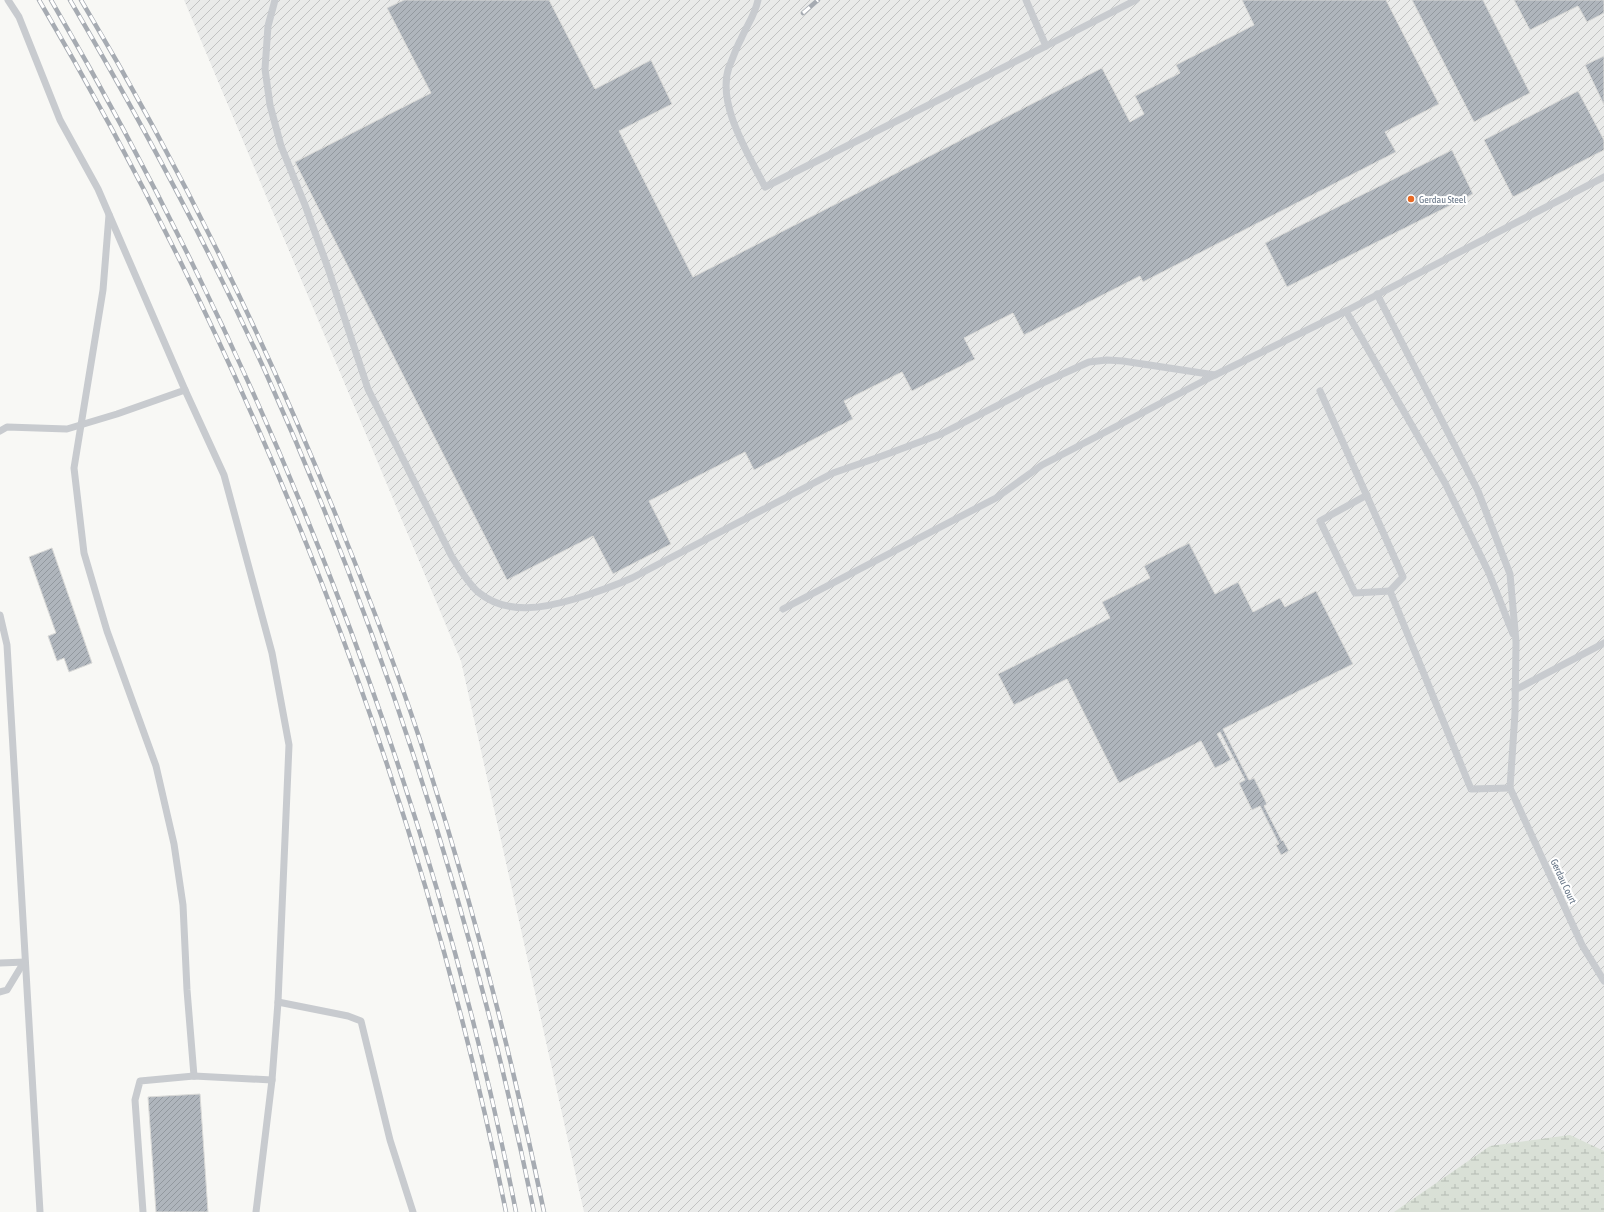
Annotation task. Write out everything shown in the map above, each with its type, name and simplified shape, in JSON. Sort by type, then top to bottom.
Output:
[{"type":"lane","points":[[8,0],[19,17],[60,120],[98,189],[185,390],[224,475],[272,653],[288,745],[278,1002],[272,1080],[256,1212]]},
{"type":"lane","points":[[275,0],[268,26],[265,69],[270,105],[281,146],[328,268],[368,389],[462,573],[478,592],[496,603],[512,607],[530,608],[558,604],[610,588],[833,473],[941,434],[1038,385],[1089,362],[1107,360],[1123,361],[1215,375]]},
{"type":"lane","points":[[758,0],[756,11],[741,38],[728,69],[726,83],[729,109],[734,123],[765,187],[1136,0]]},
{"type":"lane","points":[[1026,0],[1046,46]]},
{"type":"lane","points":[[783,609],[996,498],[1042,466],[1215,375],[1346,311],[1604,177]]},
{"type":"lane","points":[[109,215],[103,290],[74,468],[84,553],[107,631],[156,766],[174,844],[183,905],[187,990],[194,1076]]},
{"type":"lane","points":[[1377,294],[1478,491],[1510,574],[1516,642],[1510,788],[1471,789],[1390,591]]},
{"type":"lane","points":[[1346,311],[1445,483],[1489,573],[1516,642]]},
{"type":"lane","points":[[0,431],[7,427],[67,429],[117,414],[185,390]]},
{"type":"lane","points":[[1320,390],[1403,577],[1390,591],[1355,593],[1320,521],[1366,495]]},
{"type":"lane","points":[[0,615],[7,645],[40,1212]]},
{"type":"lane","points":[[1515,690],[1604,643]]},
{"type":"lane","name":"Gerdau Court","points":[[1510,788],[1582,945],[1604,981]]},
{"type":"lane","points":[[0,963],[25,962]]},
{"type":"lane","points":[[0,992],[7,990],[25,962]]},
{"type":"lane","points":[[278,1002],[324,1010],[361,1021],[390,1140],[414,1212]]},
{"type":"lane","points":[[143,1212],[135,1100],[140,1082],[194,1076],[272,1080]]},
{"type":"shaded area","points":[[184,0],[1604,0],[1604,1173],[1529,1212],[584,1212],[461,661]]},
{"type":"green space","points":[[1570,1135],[1604,1151],[1604,1212],[1394,1212],[1490,1146]]},
{"type":"building","points":[[404,0],[549,0],[595,89],[651,60],[672,104],[619,131],[693,277],[1102,68],[1130,122],[1144,114],[1135,96],[1180,73],[1176,65],[1254,25],[1242,0],[1386,0],[1439,104],[1385,132],[1396,152],[1143,282],[1140,276],[1024,335],[1013,313],[964,338],[975,359],[912,391],[902,372],[844,401],[853,419],[754,470],[745,452],[649,501],[671,544],[613,574],[593,536],[507,580],[295,162],[431,93],[387,8]]},
{"type":"building","points":[[1412,0],[1483,0],[1530,93],[1474,122]]},
{"type":"building","points":[[1514,0],[1604,0],[1604,13],[1587,22],[1578,6],[1530,30]]},
{"type":"building","points":[[1604,56],[1604,105],[1585,65]]},
{"type":"building","points":[[1578,91],[1604,140],[1604,150],[1513,197],[1484,140]]},
{"type":"building","points":[[1452,150],[1473,194],[1287,287],[1265,243]]},
{"type":"building","points":[[1189,543],[1215,594],[1238,582],[1253,612],[1280,598],[1285,607],[1316,591],[1353,664],[1223,729],[1249,780],[1254,778],[1267,804],[1264,806],[1282,841],[1283,840],[1289,851],[1281,855],[1276,845],[1279,844],[1260,806],[1252,810],[1239,783],[1245,780],[1220,732],[1217,734],[1231,760],[1215,768],[1201,741],[1119,783],[1067,679],[1014,705],[998,674],[1110,618],[1102,602],[1150,578],[1144,566]]},
{"type":"building","points":[[52,548],[92,663],[69,672],[64,658],[57,661],[48,636],[56,633],[29,557]]},
{"type":"building","points":[[200,1094],[208,1212],[156,1212],[148,1097]]},
{"type":"railway","points":[[39,0],[119,142],[193,288],[261,436],[323,586],[379,740],[428,895],[470,1053],[506,1212]]},
{"type":"railway","points":[[51,0],[130,143],[204,288],[272,436],[334,587],[390,740],[439,895],[481,1053],[516,1212]]},
{"type":"railway","points":[[70,0],[148,137],[220,276],[265,371],[309,473],[350,575],[388,679],[423,784],[455,890],[484,996],[534,1212]]},
{"type":"railway","points":[[81,0],[154,128],[222,259],[284,392],[372,606],[419,737],[438,796],[472,914],[518,1092],[544,1212]]},
{"type":"railway","points":[[803,13],[818,0]]},
{"type":"place","name":"Gerdau Steel","points":[[1411,199]]}]
